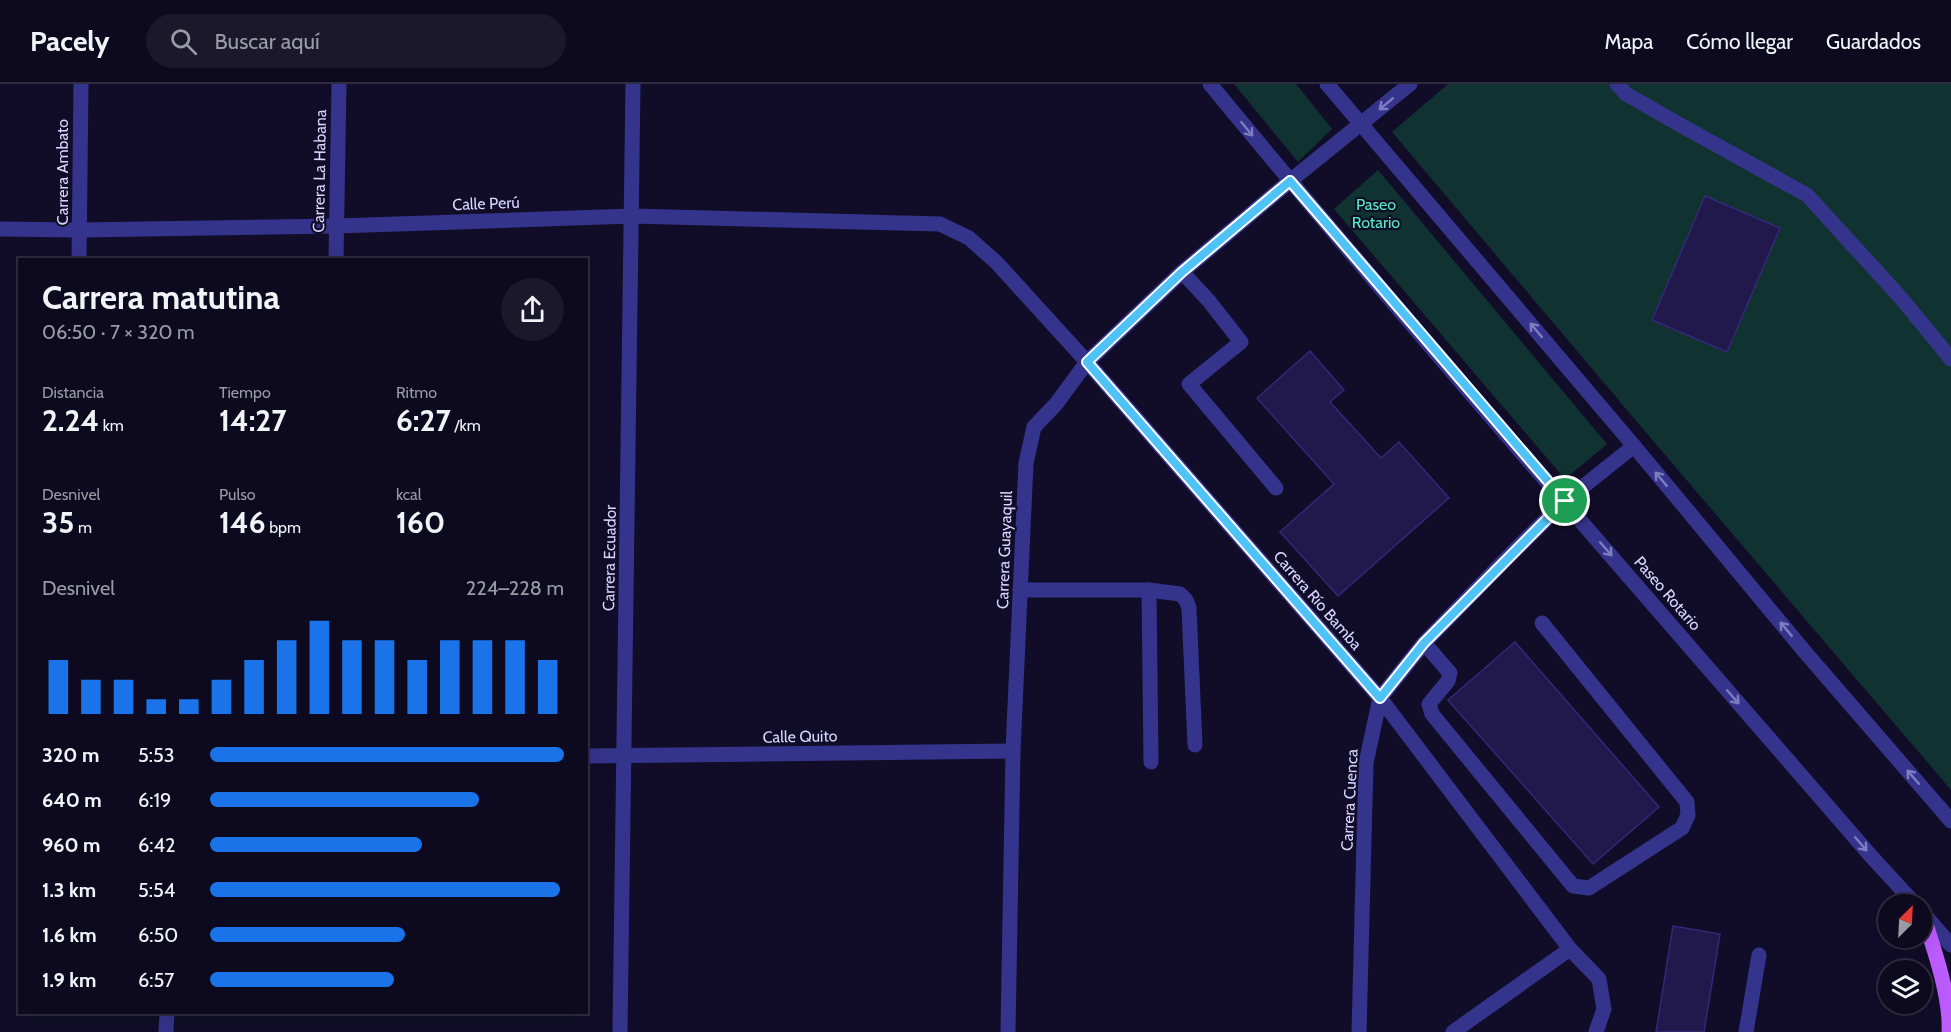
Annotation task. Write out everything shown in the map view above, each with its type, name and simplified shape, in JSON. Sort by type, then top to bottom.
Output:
[{"type":"main road","points":[[1932,944],[1942,975],[1950,1021],[1949,1032]]},
{"type":"street","name":"Carrera Ambato","points":[[80,258],[81,84]]},
{"type":"street","name":"Carrera La Habana","points":[[336,258],[339,84]]},
{"type":"street","name":"Carrera Ecuador","points":[[620,1032],[633,84]]},
{"type":"street","name":"Paseo Rotario","points":[[1210,84],[1290,181],[1906,894]]},
{"type":"street","points":[[1328,84],[1805,652],[1951,821]]},
{"type":"street","name":"Carrera Guayaquil","points":[[1008,1032],[1013,751],[1026,463],[1034,427],[1056,404],[1087,362],[1182,272],[1410,84]]},
{"type":"street","points":[[1617,84],[1626,94],[1807,195],[1900,298],[1951,359]]},
{"type":"street","name":"Calle Perú","points":[[0,230],[337,226],[632,216],[940,224],[969,238]]},
{"type":"street","name":"Carrera Río Bamba","points":[[969,238],[997,263],[1087,362],[1380,698],[1570,949],[1599,979],[1604,1009],[1596,1032]]},
{"type":"street","points":[[1182,272],[1209,301],[1241,342],[1190,384],[1276,488]]},
{"type":"street","name":"Carrera Cuenca","points":[[1359,1032],[1366,763],[1380,698],[1424,643],[1565,501],[1634,446]]},
{"type":"street","points":[[1020,590],[1149,590],[1180,594],[1186,600],[1189,608],[1195,745]]},
{"type":"street","points":[[1149,590],[1151,762]]},
{"type":"street","points":[[1424,643],[1450,673],[1443,688],[1429,704],[1432,714],[1573,886],[1589,888],[1683,828],[1688,815],[1687,802],[1542,623]]},
{"type":"street","name":"Calle Quito","points":[[588,756],[1013,751]]},
{"type":"street","points":[[1932,923],[1951,945]]},
{"type":"street","points":[[1453,1032],[1570,949]]},
{"type":"street","points":[[1746,1032],[1759,955]]},
{"type":"street","points":[[166,1032],[167,1014]]},
{"type":"green space","points":[[1234,84],[1296,84],[1332,129],[1298,162]]},
{"type":"green space","points":[[1448,84],[1951,84],[1951,790],[1392,132]]},
{"type":"green space","name":"Paseo Rotario","points":[[1378,170],[1607,444],[1565,479],[1334,209]]},
{"type":"building","points":[[1705,196],[1780,228],[1727,352],[1652,320]]},
{"type":"building","points":[[1310,351],[1344,390],[1330,402],[1381,458],[1399,442],[1449,498],[1338,596],[1280,532],[1334,484],[1257,398]]},
{"type":"building","points":[[1515,642],[1659,807],[1593,864],[1448,700]]},
{"type":"building","points":[[1673,926],[1720,934],[1704,1032],[1656,1032]]},
{"type":"route","points":[[1290,181],[1565,501],[1424,643],[1380,698],[1087,362],[1182,272],[1290,181]]}]
